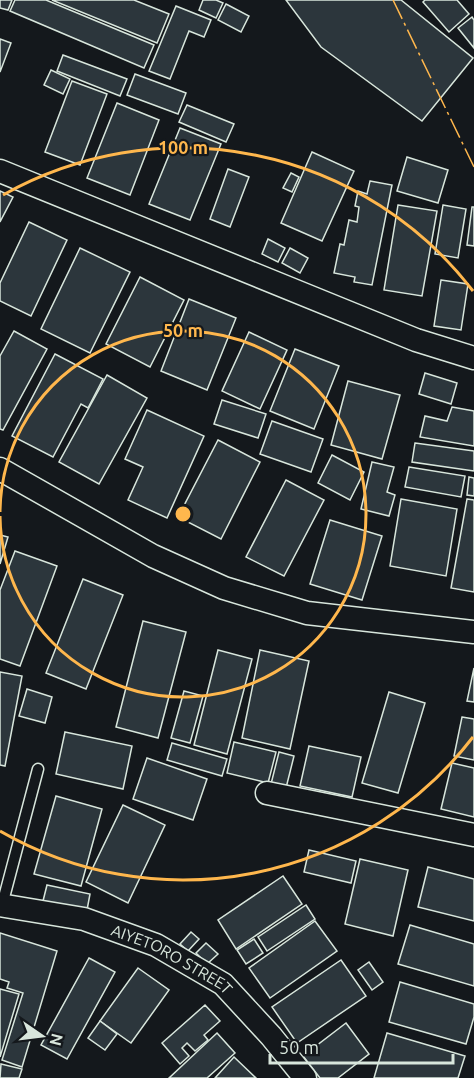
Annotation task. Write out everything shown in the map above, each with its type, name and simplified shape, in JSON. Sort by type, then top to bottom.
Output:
[{"type":"street","points":[[0,171],[416,340],[474,358]]},
{"type":"street","points":[[0,469],[153,556],[224,588],[307,613],[474,632]]},
{"type":"street","points":[[267,793],[474,835]]},
{"type":"street","name":"AIYETORO STREET","points":[[1,905],[84,919],[156,945],[223,984],[271,1036],[305,1078]]},
{"type":"lane","points":[[1,905],[38,769]]},
{"type":"building","points":[[0,0],[12,0],[8,10],[0,8]]},
{"type":"building","points":[[15,0],[46,0],[154,45],[144,68],[10,11]]},
{"type":"building","points":[[52,0],[134,0],[169,14],[157,43]]},
{"type":"building","points":[[203,0],[216,0],[223,3],[216,18],[199,10]]},
{"type":"building","points":[[286,0],[401,0],[473,58],[422,121],[321,47]]},
{"type":"building","points":[[425,0],[457,0],[469,14],[449,32],[423,2]]},
{"type":"building","points":[[226,4],[249,16],[241,32],[218,20]]},
{"type":"building","points":[[176,6],[211,20],[204,37],[189,31],[170,79],[149,71]]},
{"type":"building","points":[[472,17],[474,20],[474,48],[458,28]]},
{"type":"building","points":[[0,39],[11,43],[0,72]]},
{"type":"building","points":[[63,55],[127,79],[120,96],[57,71]]},
{"type":"building","points":[[51,70],[70,79],[63,94],[44,85]]},
{"type":"building","points":[[135,74],[186,93],[178,114],[127,95]]},
{"type":"building","points":[[72,81],[107,94],[80,165],[45,152]]},
{"type":"building","points":[[117,103],[159,120],[130,195],[87,178]]},
{"type":"building","points":[[187,105],[234,124],[226,142],[179,122]]},
{"type":"building","points":[[180,128],[221,144],[190,220],[149,204]]},
{"type":"building","points":[[312,152],[354,171],[322,241],[281,223]]},
{"type":"building","points":[[407,157],[448,170],[438,203],[397,191]]},
{"type":"building","points":[[228,169],[249,177],[230,227],[210,219]]},
{"type":"building","points":[[291,173],[299,177],[292,192],[283,188]]},
{"type":"building","points":[[370,181],[392,185],[372,285],[354,282],[355,277],[334,273],[340,244],[344,245],[349,220],[357,222],[359,207],[355,206],[358,191],[367,194]]},
{"type":"building","points":[[0,191],[13,197],[0,222]]},
{"type":"building","points":[[398,205],[437,211],[422,296],[384,290]]},
{"type":"building","points":[[443,205],[466,209],[458,258],[435,254]]},
{"type":"building","points":[[472,207],[474,207],[474,246],[467,245]]},
{"type":"building","points":[[29,222],[67,240],[31,316],[0,301],[0,283]]},
{"type":"building","points":[[268,239],[285,248],[278,262],[262,254]]},
{"type":"building","points":[[80,248],[130,272],[90,353],[41,329]]},
{"type":"building","points":[[290,248],[308,258],[300,273],[282,263]]},
{"type":"building","points":[[140,277],[184,300],[150,367],[106,344]]},
{"type":"building","points":[[441,280],[468,284],[461,330],[434,326]]},
{"type":"building","points":[[189,299],[236,318],[207,390],[161,371]]},
{"type":"building","points":[[14,331],[47,349],[3,430],[0,429],[0,356]]},
{"type":"building","points":[[249,332],[287,350],[260,409],[222,391]]},
{"type":"building","points":[[295,349],[339,366],[314,429],[270,411]]},
{"type":"building","points":[[55,354],[103,379],[88,408],[81,404],[53,457],[12,436]]},
{"type":"building","points":[[425,373],[457,383],[451,404],[419,394]]},
{"type":"building","points":[[107,375],[147,398],[99,484],[59,462]]},
{"type":"building","points":[[348,381],[400,395],[382,459],[331,445]]},
{"type":"building","points":[[222,400],[266,414],[258,438],[214,424]]},
{"type":"building","points":[[452,407],[474,411],[474,446],[420,437],[425,416],[447,421]]},
{"type":"building","points":[[147,410],[204,436],[167,518],[128,500],[143,467],[125,459]]},
{"type":"building","points":[[272,421],[323,439],[311,472],[260,454]]},
{"type":"building","points":[[218,440],[260,462],[221,539],[178,517]]},
{"type":"building","points":[[415,443],[474,451],[474,471],[412,462]]},
{"type":"building","points":[[332,455],[364,472],[350,500],[318,483]]},
{"type":"building","points":[[372,462],[394,467],[387,492],[395,495],[389,516],[361,509]]},
{"type":"building","points":[[409,467],[465,476],[461,497],[405,487]]},
{"type":"building","points":[[469,477],[474,478],[474,496],[467,495]]},
{"type":"building","points":[[286,480],[324,500],[284,576],[246,557]]},
{"type":"building","points":[[401,499],[457,509],[446,576],[390,566]]},
{"type":"building","points":[[467,499],[474,500],[474,592],[451,588]]},
{"type":"building","points":[[330,520],[382,536],[362,600],[310,584]]},
{"type":"building","points":[[0,535],[8,537],[0,564]]},
{"type":"building","points":[[15,551],[57,566],[20,666],[0,659],[0,590]]},
{"type":"building","points":[[83,579],[123,595],[86,689],[46,673]]},
{"type":"building","points":[[143,621],[186,632],[158,738],[116,727]]},
{"type":"building","points":[[218,650],[252,659],[227,754],[194,745]]},
{"type":"building","points":[[260,650],[309,661],[290,749],[242,738]]},
{"type":"building","points":[[474,668],[474,702],[467,701]]},
{"type":"building","points":[[0,672],[22,676],[5,766],[0,765]]},
{"type":"building","points":[[27,689],[52,697],[45,723],[19,716]]},
{"type":"building","points":[[184,691],[203,696],[190,743],[171,738]]},
{"type":"building","points":[[389,692],[425,703],[398,793],[362,783]]},
{"type":"building","points":[[462,717],[474,719],[474,760],[454,756]]},
{"type":"building","points":[[65,732],[132,746],[123,789],[56,774]]},
{"type":"building","points":[[234,742],[276,752],[268,783],[227,773]]},
{"type":"building","points":[[172,743],[227,759],[222,776],[167,760]]},
{"type":"building","points":[[309,746],[361,757],[352,797],[300,786]]},
{"type":"building","points":[[279,752],[294,756],[286,788],[271,784]]},
{"type":"building","points":[[147,758],[207,779],[193,820],[133,799]]},
{"type":"building","points":[[452,763],[474,768],[474,817],[441,809]]},
{"type":"building","points":[[56,796],[102,809],[81,886],[34,874]]},
{"type":"building","points":[[123,805],[165,825],[128,903],[86,882]]},
{"type":"building","points":[[309,850],[356,861],[351,883],[304,872]]},
{"type":"building","points":[[360,859],[408,870],[393,936],[345,924]]},
{"type":"building","points":[[428,867],[474,879],[474,921],[418,907]]},
{"type":"building","points":[[283,876],[302,904],[236,949],[218,920]]},
{"type":"building","points":[[47,885],[90,894],[87,910],[43,901]]},
{"type":"building","points":[[306,905],[315,919],[267,951],[258,937]]},
{"type":"building","points":[[315,921],[337,951],[270,998],[249,968]]},
{"type":"building","points":[[410,925],[474,944],[474,986],[398,964]]},
{"type":"building","points":[[191,932],[199,939],[188,951],[180,944]]},
{"type":"building","points":[[0,933],[57,951],[22,1067],[2,1060],[23,993],[7,988],[9,982],[0,979]]},
{"type":"building","points":[[254,939],[263,953],[246,964],[237,950]]},
{"type":"building","points":[[206,943],[218,954],[207,964],[196,953]]},
{"type":"building","points":[[89,958],[115,972],[67,1059],[41,1045]]},
{"type":"building","points":[[341,960],[366,996],[297,1043],[272,1007]]},
{"type":"building","points":[[369,962],[383,982],[372,990],[358,970]]},
{"type":"building","points":[[138,968],[169,990],[131,1043],[100,1021]]},
{"type":"building","points":[[400,982],[474,1004],[474,1017],[466,1044],[389,1022]]},
{"type":"building","points":[[0,989],[19,994],[0,1057]]},
{"type":"building","points":[[205,1005],[220,1021],[204,1035],[208,1040],[195,1051],[187,1043],[182,1048],[189,1056],[180,1064],[162,1043]]},
{"type":"building","points":[[100,1021],[117,1034],[105,1050],[88,1038]]},
{"type":"building","points":[[346,1023],[369,1054],[338,1078],[320,1078],[303,1056]]},
{"type":"building","points":[[217,1033],[235,1053],[207,1078],[169,1078]]},
{"type":"building","points":[[387,1033],[465,1056],[458,1078],[374,1078]]},
{"type":"building","points":[[234,1057],[256,1078],[215,1078]]},
{"type":"building","points":[[1,1064],[22,1069],[19,1078],[0,1078]]},
{"type":"power","points":[[393,0],[474,167]]}]
